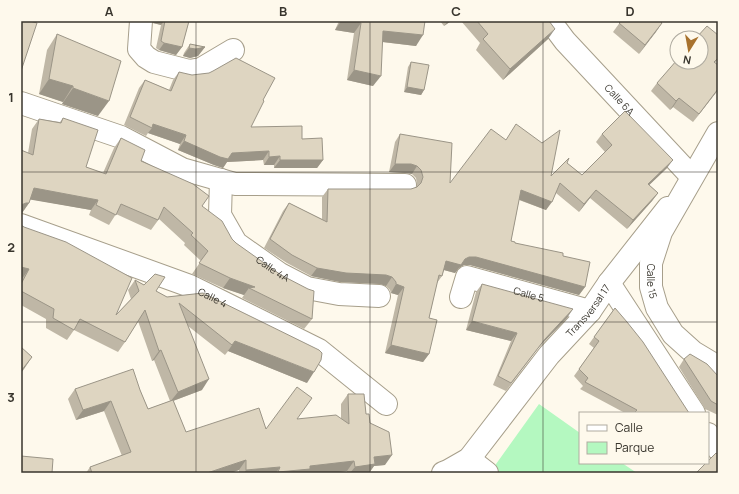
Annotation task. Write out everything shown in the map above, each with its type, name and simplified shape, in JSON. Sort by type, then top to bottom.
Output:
[{"type":"street","points":[[141,21],[139,49],[146,57],[154,62],[189,71],[201,69],[233,50]]},
{"type":"street","name":"Calle 6A","points":[[550,21],[565,41],[692,177]]},
{"type":"street","points":[[21,102],[121,137],[182,169],[235,184],[405,185]]},
{"type":"street","name":"Transversal 17","points":[[443,473],[468,459],[548,355],[590,311],[609,283],[692,177],[718,133]]},
{"type":"street","name":"Calle 15","points":[[692,177],[661,232],[651,263],[651,287],[657,308],[673,334],[693,352],[718,367]]},
{"type":"street","name":"Calle 4A","points":[[221,180],[220,215],[236,242],[280,274],[307,288],[339,294],[380,296]]},
{"type":"street","name":"Calle 4","points":[[21,225],[190,286],[319,350],[386,404]]},
{"type":"street","points":[[609,283],[693,412]]},
{"type":"street","name":"Calle 5","points":[[464,287],[590,311]]},
{"type":"street","points":[[709,436],[718,449]]},
{"type":"street","points":[[468,459],[487,473]]},
{"type":"green space","points":[[539,404],[579,432],[579,464],[624,464],[637,473],[494,473],[491,471]]},
{"type":"building","points":[[21,21],[37,23],[21,71]]},
{"type":"building","points":[[165,21],[189,21],[182,47],[161,41]]},
{"type":"building","points":[[350,21],[425,21],[423,35],[383,31],[381,76],[354,70],[361,23]]},
{"type":"building","points":[[477,21],[549,21],[555,29],[510,69],[483,39],[488,34]]},
{"type":"building","points":[[621,21],[660,21],[662,23],[645,45],[619,23]]},
{"type":"building","points":[[707,26],[718,35],[718,58],[714,62],[718,65],[718,89],[699,114],[679,98],[676,101],[657,83],[669,69],[709,70],[709,30],[703,30]]},
{"type":"building","points":[[57,34],[121,61],[109,101],[73,88],[73,86],[49,79]]},
{"type":"building","points":[[190,44],[205,47],[196,49],[189,48]]},
{"type":"building","points":[[236,58],[275,78],[251,127],[302,126],[302,139],[322,138],[323,160],[280,160],[280,156],[269,157],[269,151],[232,153],[228,159],[184,141],[186,135],[153,124],[152,128],[130,117],[145,80],[171,91],[179,72],[192,75],[209,73]]},
{"type":"building","points":[[411,62],[429,65],[424,90],[407,87]]},
{"type":"building","points":[[625,111],[673,160],[648,184],[658,193],[633,220],[596,190],[584,204],[560,183],[552,202],[521,190],[511,241],[563,253],[563,256],[590,262],[585,287],[476,257],[469,257],[465,259],[461,265],[446,261],[442,276],[439,275],[429,318],[437,320],[429,354],[391,345],[404,287],[396,284],[392,277],[386,275],[346,273],[317,268],[292,255],[270,239],[289,203],[327,222],[328,189],[411,189],[417,187],[421,183],[423,177],[421,170],[417,166],[411,164],[395,164],[400,134],[452,143],[450,183],[491,129],[506,140],[516,124],[542,143],[560,130],[551,176],[569,158],[567,163],[582,175],[612,145],[602,134]]},
{"type":"building","points":[[63,118],[98,130],[86,167],[106,174],[121,138],[145,150],[141,161],[193,184],[209,196],[202,206],[222,221],[232,239],[236,243],[281,275],[314,291],[312,319],[249,288],[255,287],[230,278],[199,263],[208,251],[191,235],[193,233],[164,207],[158,220],[121,204],[116,215],[96,205],[98,200],[34,188],[29,203],[21,205],[21,150],[33,155],[39,119],[61,123]]},
{"type":"building","points":[[21,225],[66,242],[132,278],[116,315],[139,291],[135,280],[144,285],[155,274],[165,277],[156,291],[167,297],[203,293],[319,350],[322,353],[321,360],[314,372],[235,341],[232,345],[179,303],[209,379],[178,392],[161,350],[159,351],[145,310],[125,342],[80,319],[74,330],[53,318],[54,309],[21,291],[21,284],[29,269],[21,267]]},
{"type":"building","points":[[482,284],[573,309],[545,339],[511,383],[498,376],[517,333],[472,321]]},
{"type":"building","points":[[615,308],[643,342],[688,412],[635,412],[637,410],[585,382],[588,378],[579,369],[599,341],[594,337]]},
{"type":"building","points":[[21,347],[32,357],[21,371]]},
{"type":"building","points":[[690,354],[707,364],[718,376],[718,405],[711,401],[684,359]]},
{"type":"building","points":[[133,369],[148,409],[173,400],[186,432],[259,408],[266,429],[297,387],[312,398],[297,419],[336,415],[349,424],[348,394],[364,394],[366,414],[369,414],[370,423],[389,432],[392,455],[374,457],[375,464],[355,467],[354,461],[310,466],[310,469],[278,472],[280,467],[246,470],[246,460],[207,473],[92,473],[90,467],[131,452],[111,401],[83,410],[75,389]]},
{"type":"building","points":[[716,453],[718,454],[718,473],[696,473],[705,464],[709,464],[709,460]]},
{"type":"building","points":[[21,456],[53,459],[52,473],[21,473]]}]
